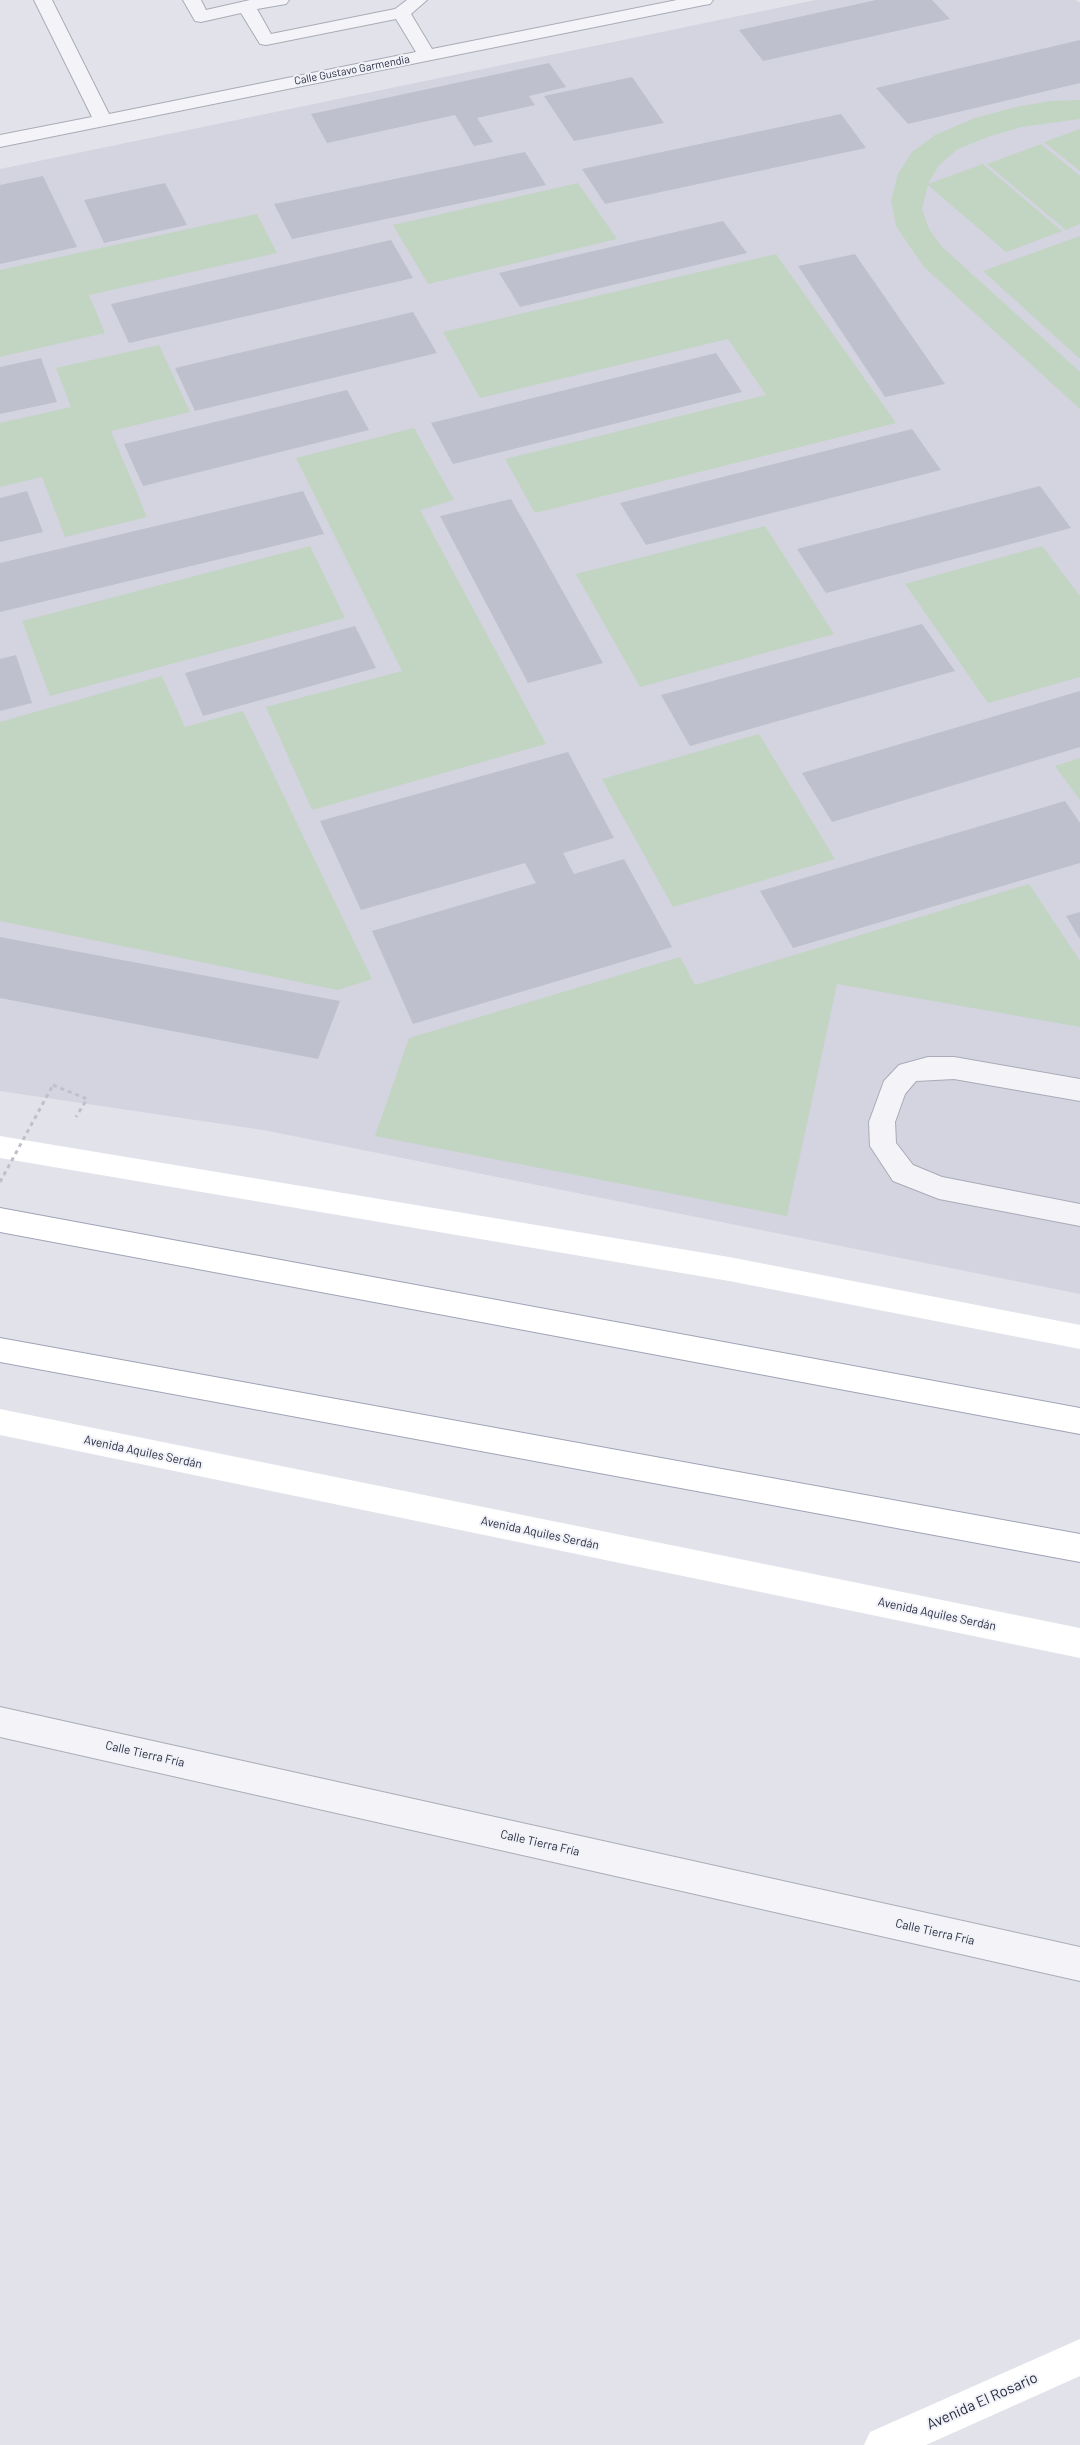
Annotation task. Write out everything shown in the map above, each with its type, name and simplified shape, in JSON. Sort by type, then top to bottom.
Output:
[{"type":"street","points":[[44,0],[103,120]]},
{"type":"street","points":[[192,0],[201,16],[280,0]]},
{"type":"street","points":[[246,6],[266,40],[401,13],[418,0]]},
{"type":"street","name":"Calle Gustavo Garmendia","points":[[0,141],[427,55],[592,14],[704,0]]},
{"type":"street","points":[[401,13],[427,55]]},
{"type":"street","points":[[1080,1090],[954,1068],[928,1068],[908,1072],[893,1089],[882,1122],[883,1146],[903,1173],[938,1188],[1080,1215]]},
{"type":"street","points":[[0,1148],[729,1269],[1080,1337]]},
{"type":"street","points":[[0,1220],[1080,1421]]},
{"type":"street","points":[[0,1350],[1080,1548]]},
{"type":"street","name":"Avenida Aquiles Serdán","points":[[0,1422],[1080,1643]]},
{"type":"street","name":"Calle Tierra Fría","points":[[0,1722],[1080,1964]]},
{"type":"street","name":"Avenida El Rosario","points":[[883,2445],[1080,2357]]},
{"type":"path","points":[[0,1182],[53,1085]]},
{"type":"shaded area","points":[[816,0],[1076,0],[1080,3],[1080,1294],[263,1130],[0,1091],[0,169]]},
{"type":"green space","points":[[1080,100],[1080,119],[1021,127],[958,149],[939,165],[928,184],[983,164],[1062,231],[1006,252],[928,185],[922,209],[929,229],[941,246],[1080,372],[1080,409],[923,266],[896,226],[891,201],[898,174],[912,152],[935,135],[975,118],[1016,107],[1050,101]]},
{"type":"green space","points":[[1080,129],[1080,171],[1044,142]]},
{"type":"green space","points":[[1041,144],[1080,176],[1080,224],[1066,230],[987,164]]},
{"type":"green space","points":[[578,183],[617,239],[428,284],[393,225]]},
{"type":"green space","points":[[257,214],[277,253],[89,295],[105,333],[0,357],[0,270]]},
{"type":"green space","points":[[1080,236],[1080,359],[983,271]]},
{"type":"green space","points":[[776,254],[896,423],[535,513],[505,459],[766,395],[728,339],[480,398],[443,332]]},
{"type":"green space","points":[[159,345],[190,412],[111,431],[147,517],[65,537],[42,477],[0,487],[0,423],[71,407],[56,368]]},
{"type":"green space","points":[[414,428],[454,500],[420,510],[546,744],[312,810],[266,707],[402,671],[296,458]]},
{"type":"green space","points":[[765,526],[834,634],[640,687],[576,574]]},
{"type":"green space","points":[[310,546],[345,618],[50,696],[22,621]]},
{"type":"green space","points":[[1042,546],[1080,596],[1080,677],[988,703],[905,584]]},
{"type":"green space","points":[[162,676],[185,727],[243,711],[372,979],[338,990],[0,921],[0,722]]},
{"type":"green space","points":[[759,734],[835,859],[673,907],[602,779]]},
{"type":"green space","points":[[1080,758],[1080,800],[1055,766]]},
{"type":"green space","points":[[1029,884],[1080,961],[1080,1027],[837,984],[787,1216],[375,1136],[409,1038],[680,957],[695,985]]},
{"type":"building","points":[[876,0],[932,0],[950,19],[763,61],[739,30]]},
{"type":"building","points":[[1080,40],[1080,83],[908,124],[876,88]]},
{"type":"building","points":[[549,63],[566,87],[529,96],[535,105],[477,118],[493,142],[474,146],[455,115],[327,143],[311,114]]},
{"type":"building","points":[[632,77],[664,123],[574,141],[544,96]]},
{"type":"building","points":[[841,114],[866,148],[605,204],[582,169]]},
{"type":"building","points":[[525,152],[546,185],[292,239],[274,204]]},
{"type":"building","points":[[43,176],[77,247],[0,264],[0,185]]},
{"type":"building","points":[[165,183],[187,225],[104,243],[84,200]]},
{"type":"building","points":[[723,221],[747,253],[520,307],[499,273]]},
{"type":"building","points":[[391,240],[413,278],[129,343],[111,304]]},
{"type":"building","points":[[855,254],[945,384],[885,397],[798,266]]},
{"type":"building","points":[[413,312],[437,353],[195,411],[175,368]]},
{"type":"building","points":[[716,353],[742,392],[453,464],[431,423]]},
{"type":"building","points":[[41,358],[57,402],[0,414],[0,367]]},
{"type":"building","points":[[347,390],[369,430],[143,486],[124,444]]},
{"type":"building","points":[[912,429],[941,470],[646,545],[620,503]]},
{"type":"building","points":[[1040,486],[1071,528],[826,593],[797,549]]},
{"type":"building","points":[[27,491],[43,532],[0,542],[0,498]]},
{"type":"building","points":[[303,491],[324,534],[0,612],[0,563]]},
{"type":"building","points":[[511,499],[603,663],[528,683],[440,516]]},
{"type":"building","points":[[922,624],[955,671],[690,746],[661,695]]},
{"type":"building","points":[[355,626],[376,668],[203,716],[185,673]]},
{"type":"building","points":[[16,655],[32,703],[0,711],[0,659]]},
{"type":"building","points":[[1080,691],[1080,747],[832,822],[802,773]]},
{"type":"building","points":[[568,752],[614,838],[563,853],[574,874],[624,859],[672,947],[413,1024],[372,931],[536,883],[525,863],[361,910],[320,821]]},
{"type":"building","points":[[1065,801],[1080,823],[1080,863],[793,948],[760,891]]},
{"type":"building","points":[[1080,912],[1080,939],[1066,916]]},
{"type":"building","points":[[0,937],[340,1001],[318,1059],[0,998]]}]
